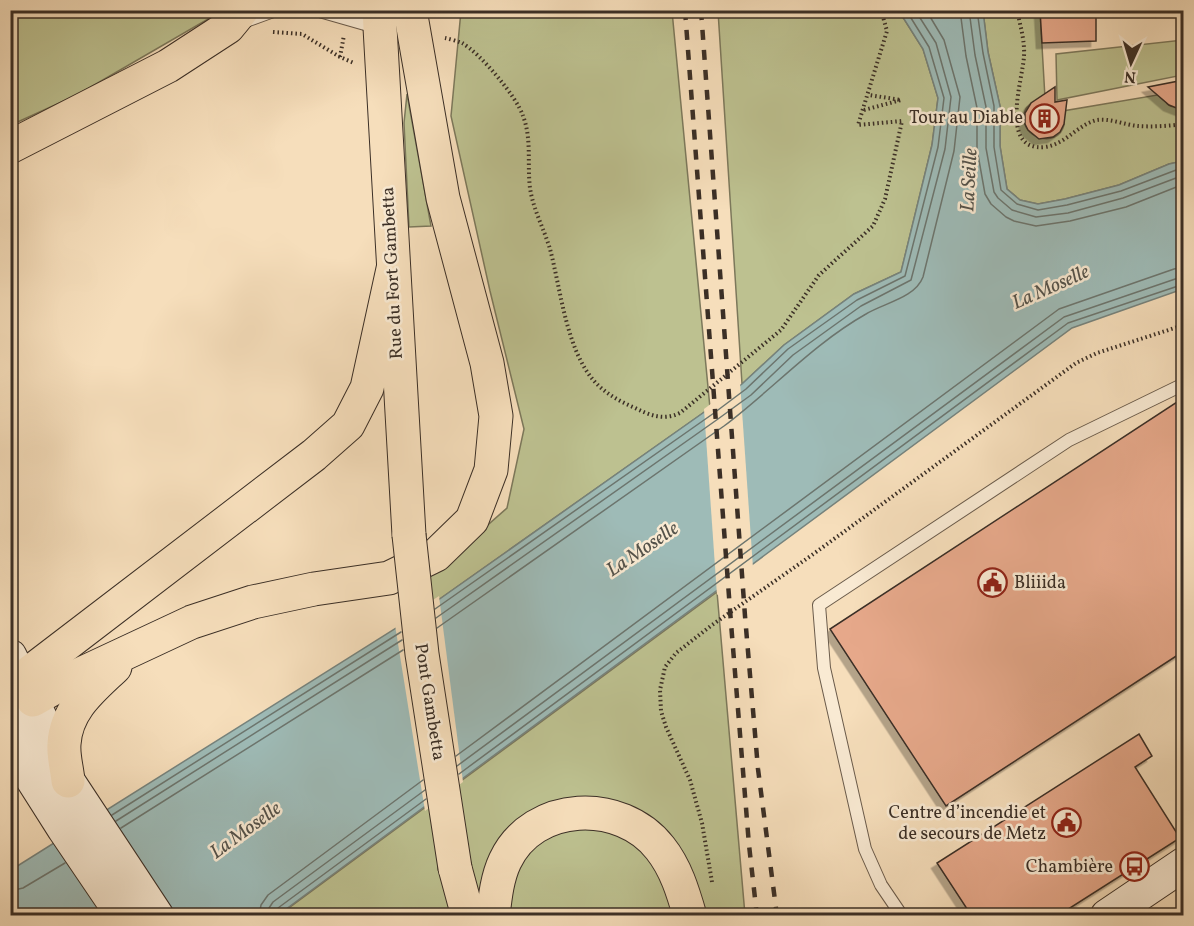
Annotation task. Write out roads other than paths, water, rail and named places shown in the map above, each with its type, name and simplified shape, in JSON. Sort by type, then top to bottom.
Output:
[{"type":"main road","points":[[15,696],[70,679],[192,622],[253,602],[314,589],[389,578],[436,555],[472,520],[491,470],[496,416],[487,363],[443,198],[410,10]]},
{"type":"main road","points":[[10,147],[168,66],[235,19]]},
{"type":"main road","name":"Rue du Fort Gambetta","points":[[380,19],[408,535]]},
{"type":"main road","points":[[15,696],[314,455],[348,425],[367,388],[393,269]]},
{"type":"main road","name":"Pont Gambetta","points":[[408,535],[422,654],[455,867],[468,915]]},
{"type":"main road","points":[[55,788],[67,723],[81,700],[136,648]]},
{"type":"main road","points":[[15,696],[55,788],[76,821],[123,915]]},
{"type":"main road","points":[[10,744],[55,788]]},
{"type":"main road","points":[[10,776],[55,788]]},
{"type":"main road","points":[[493,915],[500,877],[505,861],[513,848],[536,827],[572,812],[610,816],[630,823],[645,832],[660,847],[670,863],[690,915]]},
{"type":"main road","points":[[76,821],[157,915]]},
{"type":"main road","points":[[1107,915],[1184,864]]},
{"type":"lane","points":[[235,19],[276,10]]},
{"type":"lane","points":[[316,10],[380,19]]},
{"type":"lane","points":[[903,915],[881,885],[865,849],[824,668],[819,605],[1069,440],[1184,384]]},
{"type":"water","points":[[899,11],[983,11],[988,52],[1000,106],[1000,146],[1007,189],[1020,200],[1038,204],[1065,199],[1119,185],[1169,164],[1183,161],[1183,289],[1072,328],[278,915],[11,916],[11,870],[417,615],[710,408],[742,384],[784,345],[854,294],[901,272],[932,145],[938,98],[923,49]]},
{"type":"railway","points":[[685,10],[731,623],[757,916]]},
{"type":"railway","points":[[701,10],[745,616],[758,769],[777,916]]},
{"type":"place","name":"Tour au Diable","points":[[1044,118]]},
{"type":"place","name":"Bliiida","points":[[993,583]]},
{"type":"place","name":"Centre d’incendie et de secours de Metz","points":[[1067,823]]},
{"type":"place","name":"Chambière","points":[[1134,867]]},
{"type":"water label","name":"La Seille","points":[[970,180]]},
{"type":"water label","name":"La Moselle","points":[[1051,288]]},
{"type":"water label","name":"La Moselle","points":[[643,550]]},
{"type":"water label","name":"La Moselle","points":[[246,831]]}]
